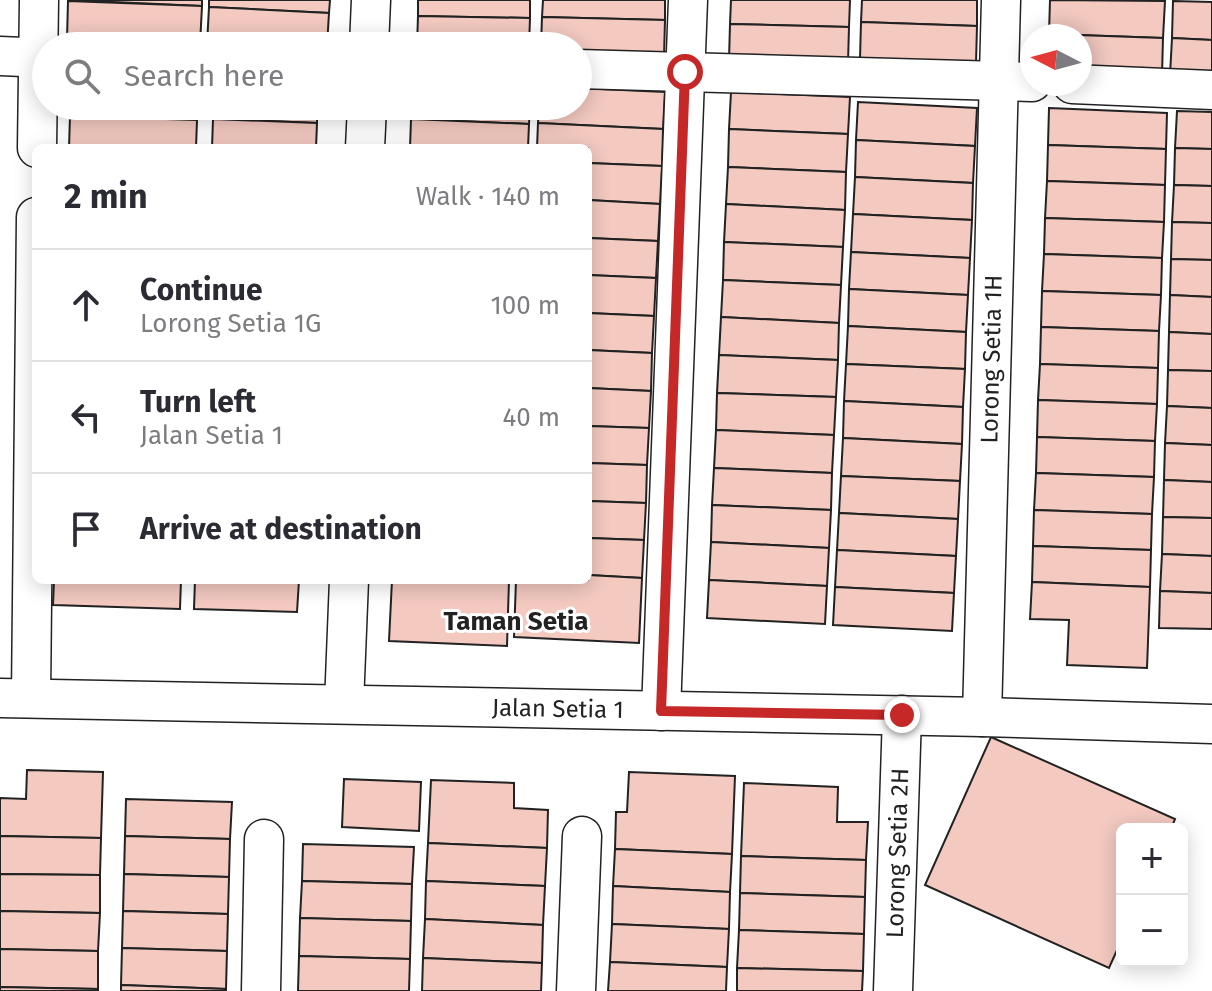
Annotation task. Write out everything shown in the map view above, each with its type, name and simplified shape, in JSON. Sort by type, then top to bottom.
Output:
[{"type":"street","points":[[39,0],[41,32]]},
{"type":"street","points":[[370,32],[371,0]]},
{"type":"street","points":[[661,711],[688,0]]},
{"type":"street","name":"Lorong Setia 1H","points":[[982,717],[1015,82],[1001,0]]},
{"type":"street","points":[[0,56],[32,58]]},
{"type":"street","points":[[592,69],[1015,82]]},
{"type":"street","points":[[1092,85],[1212,90]]},
{"type":"street","points":[[37,144],[39,120]]},
{"type":"street","points":[[365,144],[366,120]]},
{"type":"street","points":[[15,698],[32,309]]},
{"type":"street","points":[[344,704],[349,584]]},
{"type":"street","name":"Jalan Setia 1","points":[[15,698],[1212,724]]},
{"type":"street","name":"Lorong Setia 2H","points":[[893,991],[902,715]]},
{"type":"street","points":[[576,991],[582,836]]},
{"type":"street","points":[[261,991],[264,839]]},
{"type":"building","points":[[68,0],[202,0],[202,6]]},
{"type":"building","points":[[209,0],[330,0],[329,13],[209,7]]},
{"type":"building","points":[[418,0],[530,0],[530,18],[418,16]]},
{"type":"building","points":[[543,0],[665,0],[665,20],[542,17]]},
{"type":"building","points":[[731,0],[850,0],[849,27],[730,24]]},
{"type":"building","points":[[862,0],[977,0],[977,26],[861,22]]},
{"type":"building","points":[[1050,0],[1165,1],[1163,38],[1092,36],[1092,24],[1049,24]]},
{"type":"building","points":[[68,1],[202,6],[201,32],[67,32]]},
{"type":"building","points":[[1173,1],[1212,2],[1212,40],[1172,38]]},
{"type":"building","points":[[209,7],[329,13],[328,32],[208,32]]},
{"type":"building","points":[[418,16],[530,18],[530,32],[417,32]]},
{"type":"building","points":[[542,17],[665,20],[664,57],[592,55],[592,32],[541,32]]},
{"type":"building","points":[[861,22],[977,26],[976,63],[860,59]]},
{"type":"building","points":[[730,24],[849,27],[848,63],[729,60]]},
{"type":"building","points":[[1092,36],[1163,38],[1162,75],[1092,72]]},
{"type":"building","points":[[1172,38],[1212,40],[1212,77],[1170,75]]},
{"type":"building","points":[[592,89],[665,92],[663,129],[538,123],[538,120],[592,120]]},
{"type":"building","points":[[731,92],[850,97],[848,134],[729,129]]},
{"type":"building","points":[[858,102],[977,108],[975,146],[856,140]]},
{"type":"building","points":[[1049,108],[1167,113],[1166,149],[1048,145]]},
{"type":"building","points":[[1177,111],[1212,112],[1212,149],[1175,148]]},
{"type":"building","points":[[70,120],[197,120],[196,144],[69,144]]},
{"type":"building","points":[[213,120],[317,123],[316,144],[212,144]]},
{"type":"building","points":[[239,120],[317,120],[317,123]]},
{"type":"building","points":[[411,120],[529,124],[528,144],[410,144]]},
{"type":"building","points":[[435,120],[529,120],[529,124]]},
{"type":"building","points":[[538,123],[663,129],[662,166],[592,163],[592,144],[537,144]]},
{"type":"building","points":[[729,129],[848,134],[846,172],[728,167]]},
{"type":"building","points":[[856,140],[975,146],[973,183],[855,177]]},
{"type":"building","points":[[1048,145],[1166,149],[1165,185],[1047,181]]},
{"type":"building","points":[[1175,148],[1212,149],[1212,186],[1174,185]]},
{"type":"building","points":[[592,163],[662,166],[660,204],[592,200]]},
{"type":"building","points":[[728,167],[846,172],[845,210],[726,204]]},
{"type":"building","points":[[855,177],[973,183],[972,220],[853,214]]},
{"type":"building","points":[[1047,181],[1165,185],[1164,222],[1045,218]]},
{"type":"building","points":[[1174,185],[1212,186],[1212,223],[1172,222]]},
{"type":"building","points":[[592,200],[660,204],[658,241],[592,238]]},
{"type":"building","points":[[726,204],[845,210],[843,247],[724,242]]},
{"type":"building","points":[[853,214],[972,220],[970,258],[851,252]]},
{"type":"building","points":[[1045,218],[1164,222],[1162,258],[1044,254]]},
{"type":"building","points":[[1172,222],[1212,223],[1212,260],[1171,259]]},
{"type":"building","points":[[592,238],[658,241],[656,278],[592,275]]},
{"type":"building","points":[[724,242],[843,247],[841,285],[723,280]]},
{"type":"building","points":[[851,252],[970,258],[968,295],[849,289]]},
{"type":"building","points":[[1044,254],[1162,258],[1161,295],[1042,291]]},
{"type":"building","points":[[1171,259],[1212,260],[1212,297],[1170,295]]},
{"type":"building","points":[[592,275],[656,278],[654,316],[592,313]]},
{"type":"building","points":[[723,280],[841,285],[839,323],[721,317]]},
{"type":"building","points":[[849,289],[968,295],[966,332],[848,326]]},
{"type":"building","points":[[1042,291],[1161,295],[1159,331],[1041,327]]},
{"type":"building","points":[[1170,295],[1212,297],[1212,334],[1169,332]]},
{"type":"building","points":[[592,313],[654,316],[652,353],[592,350]]},
{"type":"building","points":[[721,317],[839,323],[838,360],[719,355]]},
{"type":"building","points":[[848,326],[966,332],[965,369],[846,364]]},
{"type":"building","points":[[1041,327],[1159,331],[1158,368],[1040,364]]},
{"type":"building","points":[[1169,332],[1212,334],[1212,371],[1168,370]]},
{"type":"building","points":[[592,350],[652,353],[651,391],[592,388]]},
{"type":"building","points":[[719,355],[838,360],[836,397],[717,393]]},
{"type":"building","points":[[846,364],[965,369],[963,407],[844,401]]},
{"type":"building","points":[[1040,364],[1158,368],[1157,404],[1038,400]]},
{"type":"building","points":[[1168,370],[1212,371],[1212,408],[1167,406]]},
{"type":"building","points":[[592,388],[651,391],[649,428],[592,426]]},
{"type":"building","points":[[717,393],[836,397],[834,435],[716,430]]},
{"type":"building","points":[[1038,400],[1157,404],[1155,441],[1037,437]]},
{"type":"building","points":[[844,401],[963,407],[962,444],[843,438]]},
{"type":"building","points":[[1167,406],[1212,408],[1212,445],[1165,443]]},
{"type":"building","points":[[592,426],[649,428],[647,465],[592,463]]},
{"type":"building","points":[[716,430],[834,435],[832,473],[714,468]]},
{"type":"building","points":[[1037,437],[1155,441],[1154,477],[1036,473]]},
{"type":"building","points":[[843,438],[962,444],[960,481],[841,476]]},
{"type":"building","points":[[1165,443],[1212,445],[1212,482],[1164,480]]},
{"type":"building","points":[[592,463],[647,465],[646,503],[592,501]]},
{"type":"building","points":[[714,468],[832,473],[831,510],[712,505]]},
{"type":"building","points":[[1036,473],[1154,477],[1152,514],[1034,510]]},
{"type":"building","points":[[841,476],[960,481],[958,519],[839,513]]},
{"type":"building","points":[[1164,480],[1212,482],[1212,518],[1163,517]]},
{"type":"building","points":[[592,501],[646,503],[644,540],[592,538]]},
{"type":"building","points":[[712,505],[831,510],[829,548],[711,542]]},
{"type":"building","points":[[1034,510],[1152,514],[1151,550],[1033,546]]},
{"type":"building","points":[[839,513],[958,519],[956,556],[837,550]]},
{"type":"building","points":[[1163,517],[1212,518],[1212,556],[1162,554]]},
{"type":"building","points":[[592,538],[644,540],[642,578],[592,575]]},
{"type":"building","points":[[711,542],[829,548],[827,586],[709,580]]},
{"type":"building","points":[[1033,546],[1151,550],[1150,587],[1032,582]]},
{"type":"building","points":[[837,550],[956,556],[954,593],[835,587]]},
{"type":"building","points":[[1162,554],[1212,556],[1212,593],[1160,591]]},
{"type":"building","points":[[592,575],[642,578],[639,643],[514,637],[516,584],[592,584]]},
{"type":"building","points":[[709,580],[827,586],[825,624],[707,618]]},
{"type":"building","points":[[1032,582],[1150,587],[1147,668],[1067,665],[1069,620],[1030,619]]},
{"type":"building","points":[[54,584],[181,584],[180,609],[53,605]]},
{"type":"building","points":[[195,584],[299,584],[297,612],[194,609]]},
{"type":"building","points":[[392,584],[509,584],[507,646],[389,641]]},
{"type":"building","points":[[835,587],[954,593],[952,631],[833,625]]},
{"type":"building","points":[[1160,591],[1212,593],[1212,629],[1159,628]]},
{"type":"building","points":[[991,737],[1175,819],[1173,823],[1116,823],[1116,952],[1109,968],[925,885]]},
{"type":"building","points":[[27,770],[103,772],[101,838],[0,836],[0,798],[26,799]]},
{"type":"building","points":[[629,772],[735,776],[732,854],[615,849],[616,812],[627,812]]},
{"type":"building","points":[[344,779],[421,782],[419,831],[342,827]]},
{"type":"building","points":[[431,780],[514,783],[514,808],[548,810],[547,848],[428,843]]},
{"type":"building","points":[[744,783],[838,787],[837,822],[868,822],[866,860],[741,856]]},
{"type":"building","points":[[126,799],[232,802],[230,839],[125,836]]},
{"type":"building","points":[[0,836],[101,838],[100,875],[0,874]]},
{"type":"building","points":[[125,836],[230,839],[229,877],[124,874]]},
{"type":"building","points":[[428,843],[547,848],[545,886],[426,881]]},
{"type":"building","points":[[303,844],[414,847],[412,884],[302,881]]},
{"type":"building","points":[[615,849],[732,854],[730,892],[613,886]]},
{"type":"building","points":[[741,856],[866,860],[865,897],[740,893]]},
{"type":"building","points":[[0,874],[100,875],[100,913],[0,911]]},
{"type":"building","points":[[124,874],[229,877],[228,914],[123,911]]},
{"type":"building","points":[[302,881],[412,884],[411,921],[300,918]]},
{"type":"building","points":[[426,881],[545,886],[543,925],[425,919]]},
{"type":"building","points":[[613,886],[730,892],[729,929],[612,924]]},
{"type":"building","points":[[740,893],[865,897],[864,934],[739,930]]},
{"type":"building","points":[[0,911],[100,913],[98,951],[0,949]]},
{"type":"building","points":[[123,911],[228,914],[227,951],[122,948]]},
{"type":"building","points":[[300,918],[411,921],[410,959],[299,956]]},
{"type":"building","points":[[425,919],[543,925],[542,963],[423,958]]},
{"type":"building","points":[[612,924],[729,929],[727,967],[610,962]]},
{"type":"building","points":[[739,930],[864,934],[863,971],[737,968]]},
{"type":"building","points":[[122,948],[227,951],[226,989],[121,985]]},
{"type":"building","points":[[0,949],[98,951],[98,989],[0,987]]},
{"type":"building","points":[[299,956],[410,959],[409,991],[298,991]]},
{"type":"building","points":[[423,958],[542,963],[541,991],[422,991]]},
{"type":"building","points":[[610,962],[727,967],[726,991],[608,991]]},
{"type":"building","points":[[737,968],[863,971],[862,991],[737,991]]},
{"type":"building","points":[[121,985],[226,989],[226,991],[121,991]]},
{"type":"building","points":[[0,987],[98,989],[98,991],[0,991]]},
{"type":"district","name":"Taman Setia","points":[[516,621]]},
{"type":"route","points":[[685,72],[661,711],[902,715]]}]
